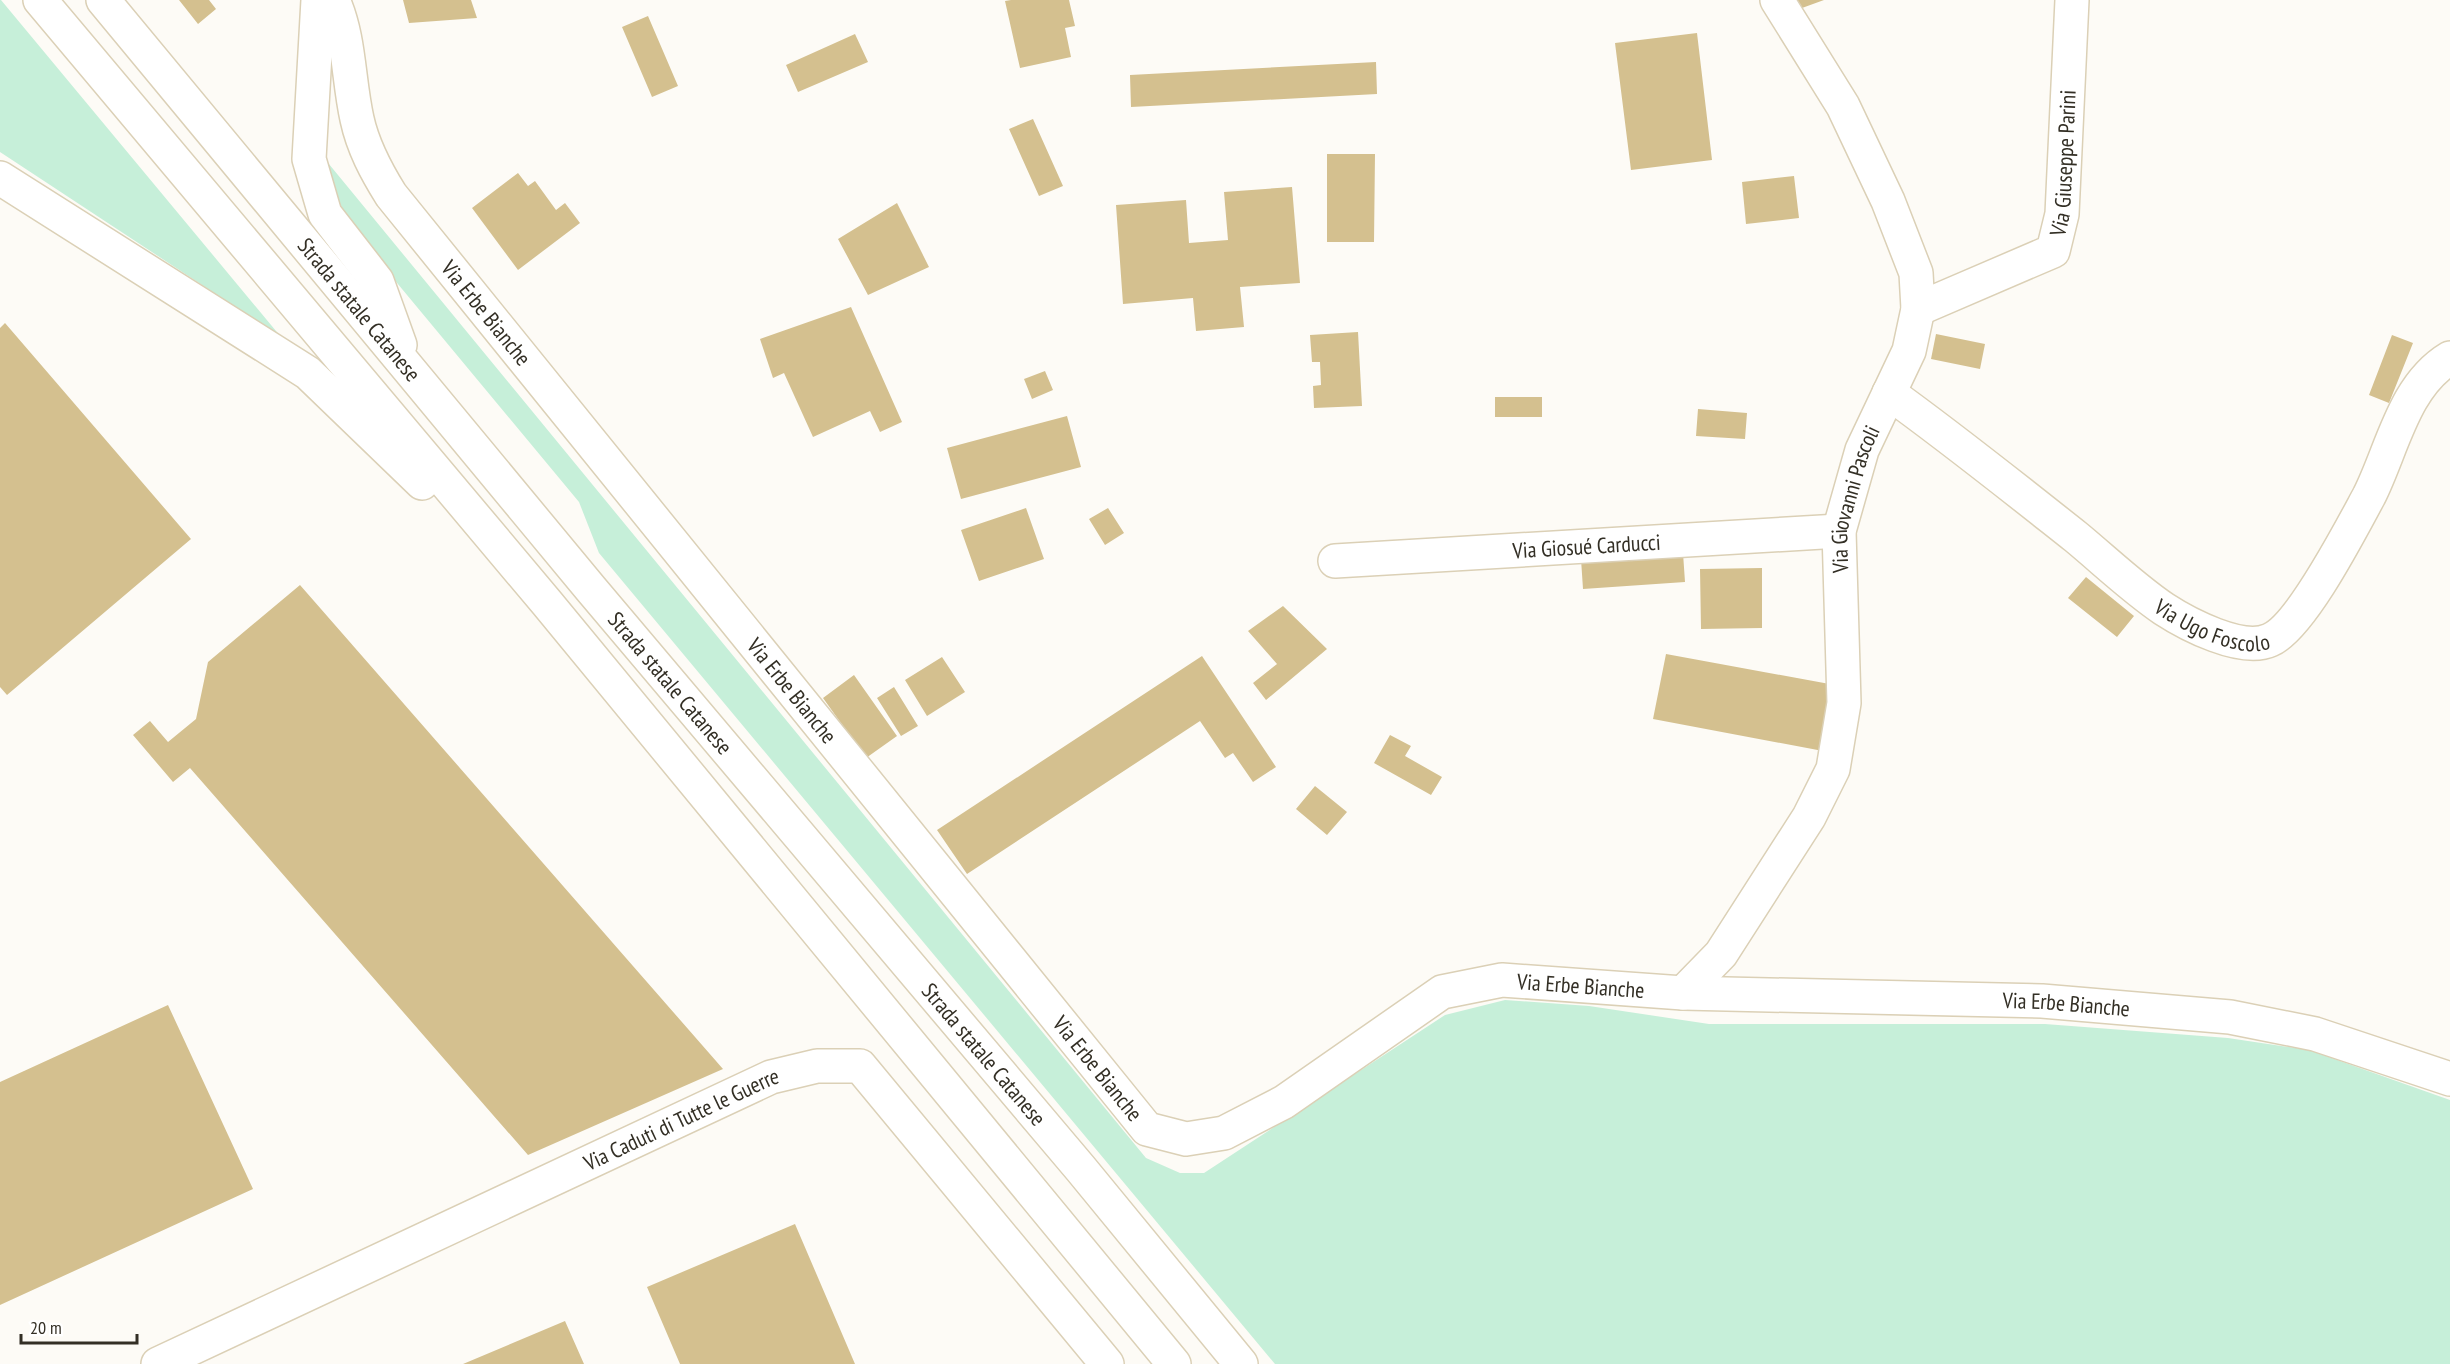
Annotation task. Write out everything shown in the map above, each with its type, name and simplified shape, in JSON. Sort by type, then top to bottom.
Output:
[{"type":"street","name":"Strada statale Catanese","points":[[40,0],[547,603],[1174,1364]]},
{"type":"street","name":"Strada statale Catanese","points":[[103,0],[599,598],[1081,1169],[1241,1364]]},
{"type":"street","points":[[318,0],[309,159],[325,214],[377,281],[408,366]]},
{"type":"street","name":"Via Erbe Bianche","points":[[333,0],[343,21],[357,120],[369,159],[391,195],[1147,1129],[1186,1139],[1224,1133],[1284,1102],[1442,992],[1502,980],[1683,993],[2042,1001],[2230,1017],[2315,1034],[2450,1079]]},
{"type":"street","name":"Via Giovanni Pascoli","points":[[1683,993],[1721,954],[1809,817],[1833,769],[1844,703],[1839,531],[1862,450],[1909,351],[1918,309],[1916,273],[1888,201],[1843,106],[1777,0]]},
{"type":"street","name":"Via Giuseppe Parini","points":[[1918,309],[2053,251],[2062,214],[2072,0]]},
{"type":"street","points":[[0,178],[308,373],[547,603]]},
{"type":"street","name":"Via Ugo Foscolo","points":[[1889,393],[1955,440],[2164,608],[2209,633],[2249,643],[2269,641],[2291,625],[2344,543],[2381,472],[2415,392],[2439,365],[2450,358]]},
{"type":"street","name":"Via Giosué Carducci","points":[[1335,561],[1839,531]]},
{"type":"street","name":"Via Caduti di Tutte le Guerre","points":[[158,1364],[771,1077],[817,1066],[860,1066],[1107,1364]]},
{"type":"green space","points":[[1,0],[281,337],[0,152]]},
{"type":"green space","points":[[324,158],[1146,1158],[1180,1173],[1204,1173],[1445,1015],[1505,1000],[1589,1006],[1709,1024],[2045,1024],[2228,1038],[2309,1050],[2450,1100],[2450,1364],[1275,1364],[599,553],[579,502],[368,248],[338,201]]},
{"type":"building","points":[[179,0],[209,0],[216,9],[198,24]]},
{"type":"building","points":[[403,0],[471,0],[477,18],[409,23]]},
{"type":"building","points":[[1069,0],[1075,26],[1065,28],[1071,57],[1020,68],[1005,1]]},
{"type":"building","points":[[1797,0],[1824,0],[1802,8]]},
{"type":"building","points":[[648,16],[678,86],[652,97],[622,27]]},
{"type":"building","points":[[1697,33],[1712,160],[1631,170],[1615,43]]},
{"type":"building","points":[[855,34],[868,62],[798,92],[786,65]]},
{"type":"building","points":[[1376,62],[1377,94],[1131,107],[1130,75]]},
{"type":"building","points":[[1033,119],[1063,186],[1039,196],[1009,129]]},
{"type":"building","points":[[1327,154],[1375,154],[1374,242],[1327,242]]},
{"type":"building","points":[[518,173],[528,186],[535,181],[556,210],[565,203],[580,223],[518,270],[472,208]]},
{"type":"building","points":[[1794,176],[1799,218],[1746,224],[1742,182]]},
{"type":"building","points":[[1292,187],[1300,283],[1240,287],[1244,327],[1196,331],[1193,298],[1123,304],[1116,205],[1186,200],[1189,243],[1228,240],[1224,192]]},
{"type":"building","points":[[897,203],[929,267],[868,295],[838,239]]},
{"type":"building","points":[[851,307],[902,422],[880,432],[870,411],[813,437],[784,373],[773,378],[760,339]]},
{"type":"building","points":[[5,323],[191,539],[7,695],[0,687],[0,328]]},
{"type":"building","points":[[1358,332],[1362,406],[1314,408],[1313,386],[1321,385],[1320,362],[1312,362],[1310,335]]},
{"type":"building","points":[[1936,334],[1985,344],[1980,369],[1931,359]]},
{"type":"building","points":[[2392,335],[2413,343],[2389,403],[2369,395]]},
{"type":"building","points":[[1045,371],[1053,390],[1032,399],[1024,379]]},
{"type":"building","points":[[1495,397],[1542,397],[1542,417],[1495,417]]},
{"type":"building","points":[[1698,409],[1747,413],[1745,439],[1696,436]]},
{"type":"building","points":[[1067,416],[1081,467],[961,499],[947,448]]},
{"type":"building","points":[[1026,508],[1044,559],[979,581],[961,530]]},
{"type":"building","points":[[1108,508],[1124,533],[1105,545],[1089,519]]},
{"type":"building","points":[[1683,553],[1685,582],[1583,589],[1581,559]]},
{"type":"building","points":[[1762,568],[1762,628],[1701,629],[1700,569]]},
{"type":"building","points":[[2086,577],[2134,616],[2117,637],[2068,598]]},
{"type":"building","points":[[300,585],[723,1069],[528,1155],[190,768],[173,782],[133,735],[150,721],[168,742],[196,719],[208,662]]},
{"type":"building","points":[[1283,606],[1327,649],[1266,700],[1253,683],[1277,664],[1248,631]]},
{"type":"building","points":[[1666,654],[1835,685],[1823,751],[1653,719]]},
{"type":"building","points":[[1202,656],[1276,767],[1253,782],[1233,753],[1225,758],[1200,721],[967,874],[937,830]]},
{"type":"building","points":[[942,657],[965,692],[927,716],[905,680]]},
{"type":"building","points":[[854,675],[897,736],[866,758],[823,698]]},
{"type":"building","points":[[894,687],[918,726],[901,736],[877,698]]},
{"type":"building","points":[[1390,735],[1411,746],[1405,756],[1442,777],[1431,795],[1374,763]]},
{"type":"building","points":[[1315,786],[1347,812],[1327,835],[1296,809]]},
{"type":"building","points":[[168,1005],[253,1189],[0,1305],[0,1082]]},
{"type":"building","points":[[795,1224],[855,1364],[680,1364],[647,1287]]},
{"type":"building","points":[[565,1321],[584,1364],[463,1364]]}]
